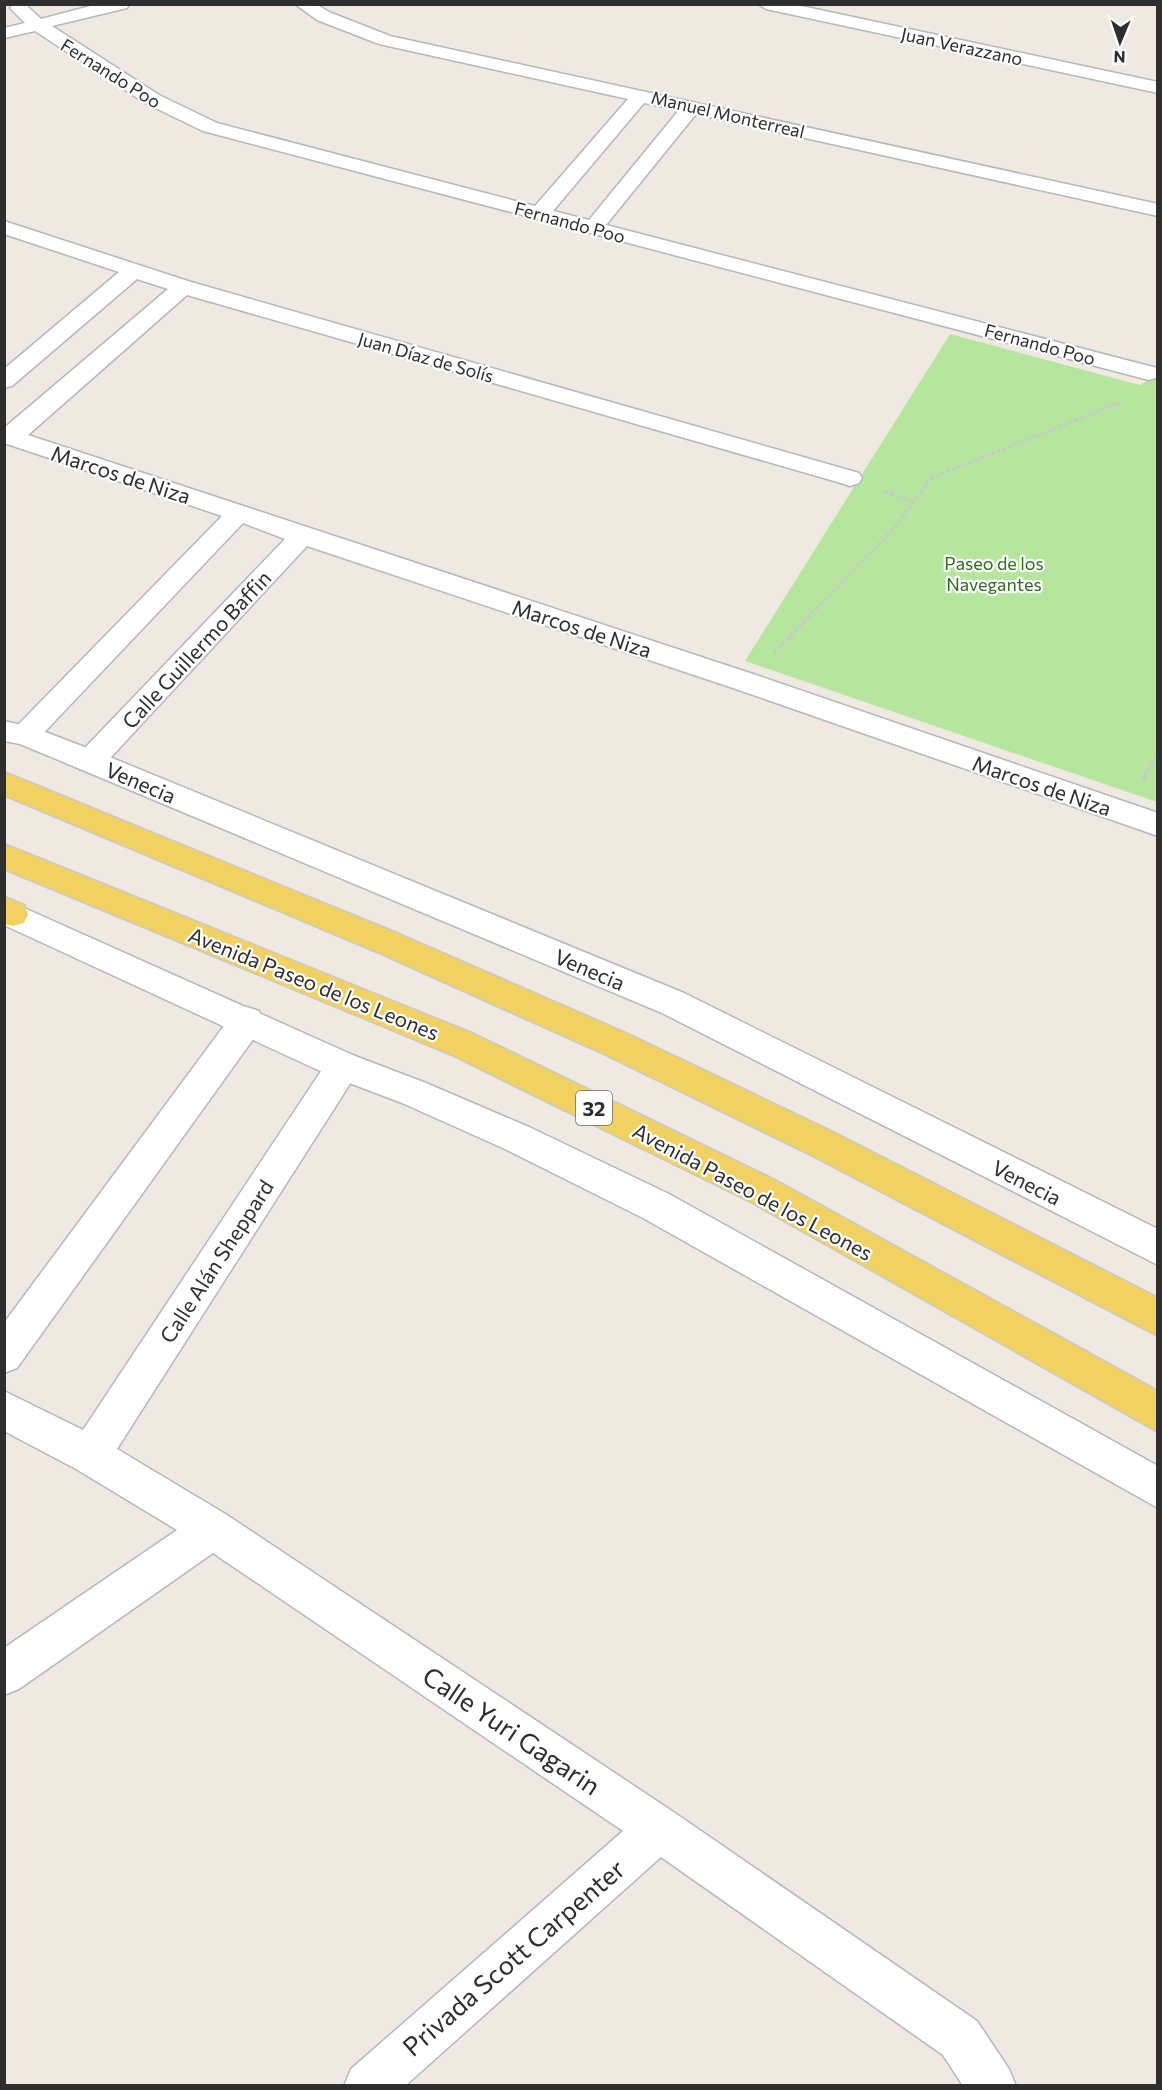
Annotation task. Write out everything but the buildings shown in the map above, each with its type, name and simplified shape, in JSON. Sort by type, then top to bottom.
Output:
[{"type":"main road","points":[[4,783],[342,923],[616,1044],[843,1154],[1158,1318]]},
{"type":"main road","name":"Avenida Paseo de los Leones","points":[[4,856],[462,1044],[763,1191],[1158,1413]]},
{"type":"street","points":[[4,33],[121,4]]},
{"type":"street","name":"Manuel Monterreal","points":[[303,4],[323,16],[385,40],[1158,210]]},
{"type":"street","name":"Juan Verazzano","points":[[766,4],[1158,88]]},
{"type":"street","points":[[789,9],[847,4]]},
{"type":"street","name":"Fernando Poo","points":[[19,8],[37,25],[179,115],[252,138],[1149,373]]},
{"type":"street","points":[[539,214],[641,95]]},
{"type":"street","points":[[593,228],[692,107]]},
{"type":"street","name":"Juan Díaz de Solís","points":[[4,226],[132,272],[850,478]]},
{"type":"street","points":[[4,381],[132,272]]},
{"type":"street","points":[[8,436],[183,287]]},
{"type":"street","name":"Marcos de Niza","points":[[8,436],[240,513],[302,537],[746,682],[1158,825]]},
{"type":"street","points":[[15,733],[240,513]]},
{"type":"street","name":"Calle Guillermo Baffin","points":[[90,761],[302,537]]},
{"type":"street","name":"Venecia","points":[[15,733],[90,761],[673,1003],[1158,1248]]},
{"type":"street","points":[[7,911],[343,1066],[414,1093],[517,1138],[656,1206],[1158,1488]]},
{"type":"street","points":[[4,1355],[247,1021]]},
{"type":"street","name":"Calle Alán Sheppard","points":[[90,1455],[343,1066]]},
{"type":"street","name":"Calle Yuri Gagarin","points":[[4,1410],[90,1455],[213,1529],[659,1829],[960,2038],[992,2085]]},
{"type":"street","points":[[4,1674],[213,1529]]},
{"type":"street","name":"Privada Scott Carpenter","points":[[368,2085],[659,1829]]},
{"type":"path","points":[[746,682],[896,526],[931,478],[1125,400]]},
{"type":"path","points":[[1144,775],[1158,756]]},
{"type":"green space","name":"Paseo de los Navegantes","points":[[950,334],[1140,385],[1157,375],[1157,802],[745,661]]}]
